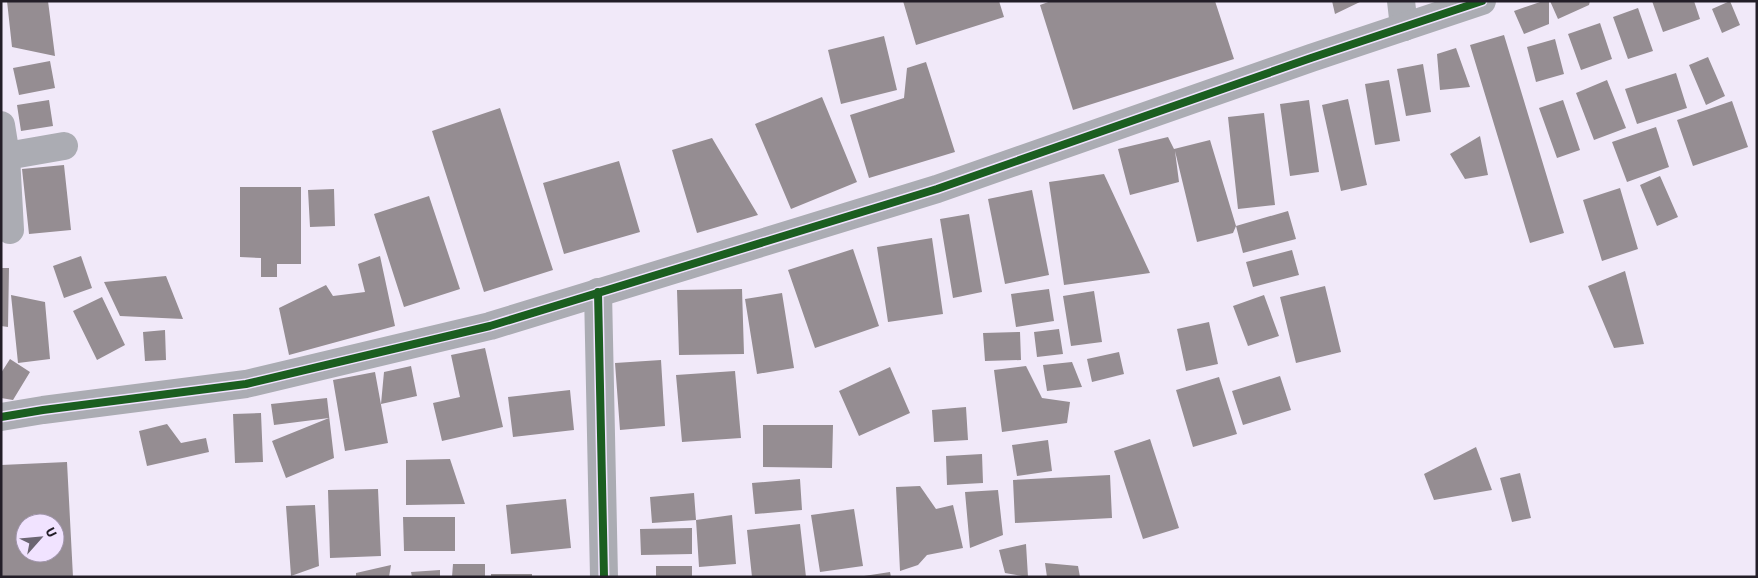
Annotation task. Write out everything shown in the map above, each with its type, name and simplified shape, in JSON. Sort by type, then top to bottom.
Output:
[{"type":"street","points":[[1,417],[246,384],[490,326],[937,189],[1402,14],[1482,1]]},
{"type":"street","points":[[1,125],[10,230]]},
{"type":"street","points":[[4,157],[64,146]]},
{"type":"street","points":[[598,292],[604,577]]},
{"type":"building","points":[[7,1],[48,1],[55,56],[12,47]]},
{"type":"building","points":[[903,1],[999,1],[1004,17],[916,45]]},
{"type":"building","points":[[1051,1],[1215,1],[1234,59],[1073,110],[1040,5]]},
{"type":"building","points":[[1332,1],[1362,1],[1335,14]]},
{"type":"building","points":[[1543,1],[1549,1],[1549,24],[1524,34],[1514,11]]},
{"type":"building","points":[[1550,1],[1590,1],[1589,5],[1558,19]]},
{"type":"building","points":[[1652,1],[1694,1],[1700,19],[1663,32]]},
{"type":"building","points":[[1730,1],[1740,25],[1722,33],[1712,9]]},
{"type":"building","points":[[1638,8],[1653,51],[1628,59],[1613,17]]},
{"type":"building","points":[[1600,23],[1612,59],[1581,70],[1568,34]]},
{"type":"building","points":[[1504,35],[1564,233],[1530,243],[1470,45]]},
{"type":"building","points":[[884,36],[897,90],[841,104],[828,50]]},
{"type":"building","points":[[1555,39],[1564,74],[1536,82],[1527,47]]},
{"type":"building","points":[[1456,48],[1470,87],[1440,90],[1437,54]]},
{"type":"building","points":[[1708,57],[1725,96],[1706,105],[1689,65]]},
{"type":"building","points":[[50,61],[55,88],[19,95],[13,68]]},
{"type":"building","points":[[926,62],[955,152],[869,178],[850,115],[904,98],[907,68]]},
{"type":"building","points":[[1423,64],[1431,112],[1406,116],[1397,69]]},
{"type":"building","points":[[1676,73],[1687,108],[1637,124],[1625,89]]},
{"type":"building","points":[[1389,80],[1400,141],[1375,145],[1365,84]]},
{"type":"building","points":[[1607,80],[1626,128],[1594,140],[1576,93]]},
{"type":"building","points":[[822,97],[857,182],[791,209],[755,124]]},
{"type":"building","points":[[1348,99],[1367,185],[1341,191],[1322,105]]},
{"type":"building","points":[[49,100],[53,126],[21,131],[17,105]]},
{"type":"building","points":[[1309,100],[1319,172],[1290,176],[1280,104]]},
{"type":"building","points":[[1563,100],[1580,150],[1557,158],[1539,108]]},
{"type":"building","points":[[1732,101],[1748,147],[1693,166],[1677,120]]},
{"type":"building","points":[[500,108],[553,270],[484,292],[432,131]]},
{"type":"building","points":[[1264,113],[1275,205],[1238,209],[1228,117]]},
{"type":"building","points":[[1656,127],[1669,167],[1627,182],[1612,142]]},
{"type":"building","points":[[1480,136],[1488,175],[1465,179],[1450,154]]},
{"type":"building","points":[[1168,137],[1174,149],[1210,140],[1236,226],[1233,233],[1197,242],[1175,151],[1179,182],[1130,195],[1118,149]]},
{"type":"building","points":[[712,138],[758,215],[697,233],[672,150]]},
{"type":"building","points":[[619,161],[640,232],[564,254],[543,183]]},
{"type":"building","points":[[64,165],[71,230],[29,234],[22,169]]},
{"type":"building","points":[[1104,174],[1150,273],[1064,285],[1049,182]]},
{"type":"building","points":[[1660,176],[1678,217],[1657,226],[1640,185]]},
{"type":"building","points":[[240,187],[301,187],[301,264],[277,264],[277,277],[261,277],[261,258],[240,257]]},
{"type":"building","points":[[1620,188],[1638,249],[1602,261],[1583,200]]},
{"type":"building","points":[[334,189],[335,226],[310,227],[308,190]]},
{"type":"building","points":[[1032,190],[1049,275],[1005,284],[988,199]]},
{"type":"building","points":[[429,196],[460,289],[404,307],[374,214]]},
{"type":"building","points":[[1288,211],[1296,239],[1243,253],[1236,226]]},
{"type":"building","points":[[969,214],[982,292],[953,298],[940,219]]},
{"type":"building","points":[[932,238],[943,314],[888,322],[877,247]]},
{"type":"building","points":[[853,249],[879,326],[815,348],[788,270]]},
{"type":"building","points":[[1292,250],[1299,275],[1253,287],[1246,262]]},
{"type":"building","points":[[81,256],[92,288],[64,298],[53,266]]},
{"type":"building","points":[[380,256],[395,326],[289,355],[279,308],[326,285],[333,296],[365,292],[358,264]]},
{"type":"building","points":[[1,268],[9,268],[8,327],[1,326]]},
{"type":"building","points":[[1625,271],[1644,344],[1614,348],[1588,286]]},
{"type":"building","points":[[166,276],[183,319],[120,316],[104,282]]},
{"type":"building","points":[[1325,286],[1341,352],[1296,363],[1280,297]]},
{"type":"building","points":[[742,289],[744,354],[679,355],[677,290]]},
{"type":"building","points":[[1049,289],[1054,321],[1016,327],[1011,294]]},
{"type":"building","points":[[1094,291],[1102,342],[1071,346],[1063,296]]},
{"type":"building","points":[[782,293],[794,368],[757,374],[745,299]]},
{"type":"building","points":[[11,295],[45,302],[50,359],[18,363]]},
{"type":"building","points":[[1264,295],[1279,336],[1248,346],[1233,306]]},
{"type":"building","points":[[102,297],[125,345],[97,360],[73,311]]},
{"type":"building","points":[[1209,322],[1218,364],[1186,371],[1177,329]]},
{"type":"building","points":[[1059,329],[1063,354],[1037,357],[1034,332]]},
{"type":"building","points":[[165,330],[166,360],[145,361],[143,332]]},
{"type":"building","points":[[1020,332],[1021,360],[985,361],[983,333]]},
{"type":"building","points":[[485,348],[503,427],[442,441],[433,403],[460,397],[451,355]]},
{"type":"building","points":[[1119,352],[1124,374],[1092,382],[1087,359]]},
{"type":"building","points":[[10,359],[30,372],[13,400],[1,398],[1,373]]},
{"type":"building","points":[[661,360],[665,426],[620,430],[615,363]]},
{"type":"building","points":[[1072,362],[1082,387],[1047,391],[1043,365]]},
{"type":"building","points":[[411,366],[417,396],[381,404],[384,372]]},
{"type":"building","points":[[1026,366],[1042,398],[1070,402],[1067,423],[1002,432],[994,370]]},
{"type":"building","points":[[890,367],[910,413],[859,436],[839,391]]},
{"type":"building","points":[[735,371],[741,438],[682,442],[676,375]]},
{"type":"building","points":[[375,372],[388,443],[345,451],[333,380]]},
{"type":"building","points":[[1280,376],[1291,410],[1243,425],[1232,391]]},
{"type":"building","points":[[1219,377],[1237,434],[1193,447],[1176,390]]},
{"type":"building","points":[[570,390],[574,430],[513,437],[508,397]]},
{"type":"building","points":[[327,398],[334,458],[286,478],[272,441],[329,418],[274,425],[271,404]]},
{"type":"building","points":[[966,407],[968,440],[934,442],[932,410]]},
{"type":"building","points":[[261,413],[263,462],[235,463],[233,414]]},
{"type":"building","points":[[167,424],[181,443],[206,438],[209,452],[147,466],[139,431]]},
{"type":"building","points":[[763,425],[833,425],[832,468],[763,467]]},
{"type":"building","points":[[1150,439],[1179,528],[1143,539],[1114,451]]},
{"type":"building","points":[[1048,440],[1052,471],[1017,476],[1012,445]]},
{"type":"building","points":[[1476,447],[1492,490],[1434,500],[1424,474]]},
{"type":"building","points":[[982,454],[983,483],[947,485],[946,456]]},
{"type":"building","points":[[450,459],[465,504],[406,505],[406,460]]},
{"type":"building","points":[[67,462],[73,577],[1,577],[1,465]]},
{"type":"building","points":[[1520,473],[1531,518],[1512,522],[1500,478]]},
{"type":"building","points":[[1110,475],[1112,518],[1015,523],[1013,480]]},
{"type":"building","points":[[800,479],[802,510],[755,514],[752,483]]},
{"type":"building","points":[[920,486],[936,509],[953,505],[963,548],[927,555],[918,565],[900,571],[896,487]]},
{"type":"building","points":[[378,489],[381,556],[330,558],[328,490]]},
{"type":"building","points":[[998,490],[1003,535],[970,548],[965,492]]},
{"type":"building","points":[[694,493],[696,520],[652,523],[650,497]]},
{"type":"building","points":[[566,499],[571,548],[511,554],[506,505]]},
{"type":"building","points":[[315,505],[319,566],[291,576],[286,506]]},
{"type":"building","points":[[854,509],[863,566],[820,572],[811,515]]},
{"type":"building","points":[[732,515],[736,564],[699,567],[696,520]]},
{"type":"building","points":[[403,517],[455,517],[455,551],[404,551]]},
{"type":"building","points":[[800,524],[806,577],[752,577],[747,530]]},
{"type":"building","points":[[692,528],[692,554],[641,555],[640,529]]},
{"type":"building","points":[[1026,544],[1028,577],[1005,573],[999,550]]},
{"type":"building","points":[[1045,563],[1078,566],[1080,577],[1047,577]]},
{"type":"building","points":[[453,564],[485,564],[485,577],[452,577]]},
{"type":"building","points":[[391,565],[389,577],[356,577],[356,573]]},
{"type":"building","points":[[656,566],[692,566],[692,577],[656,577]]},
{"type":"building","points":[[440,570],[440,577],[412,577],[411,572]]},
{"type":"building","points":[[890,572],[891,577],[864,577],[864,576]]},
{"type":"building","points":[[491,574],[532,574],[532,577],[491,577]]},
{"type":"cycle path","points":[[1,417],[246,384],[490,326],[937,189],[1311,58],[1482,1]]},
{"type":"cycle path","points":[[598,292],[604,577]]}]
